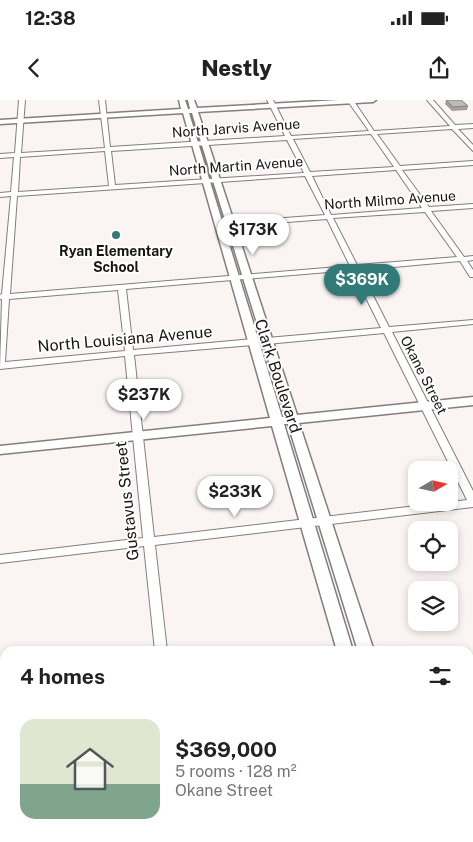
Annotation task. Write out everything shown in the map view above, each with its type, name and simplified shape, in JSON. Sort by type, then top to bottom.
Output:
[{"type":"main road","name":"Clark Boulevard","points":[[182,100],[190,111],[200,143],[216,180],[364,646]]},
{"type":"main road","name":"Clark Boulevard","points":[[190,111],[191,100]]},
{"type":"main road","points":[[0,122],[190,111],[272,103],[372,100]]},
{"type":"main road","name":"Clark Boulevard","points":[[200,143],[206,181],[344,646]]},
{"type":"main road","points":[[0,450],[473,401]]},
{"type":"street","points":[[0,366],[3,297],[10,241],[22,100]]},
{"type":"street","points":[[102,100],[112,187]]},
{"type":"street","points":[[430,100],[473,149]]},
{"type":"street","points":[[350,101],[473,275]]},
{"type":"street","name":"Okane Street","points":[[272,103],[473,502]]},
{"type":"street","name":"North Jarvis Avenue","points":[[0,156],[473,126]]},
{"type":"street","name":"North Martin Avenue","points":[[0,195],[473,163]]},
{"type":"street","name":"North Milmo Avenue","points":[[219,225],[473,206]]},
{"type":"street","points":[[0,242],[10,241]]},
{"type":"street","points":[[3,297],[473,258]]},
{"type":"street","name":"Gustavus Street","points":[[122,287],[160,646]]},
{"type":"street","points":[[267,341],[473,322]]},
{"type":"street","name":"North Louisiana Avenue","points":[[0,366],[253,342]]},
{"type":"street","points":[[0,559],[473,502]]},
{"type":"building","points":[[446,100],[461,100],[468,106],[453,107]]},
{"type":"place","name":"Ryan Elementary School","points":[[116,235]]}]
